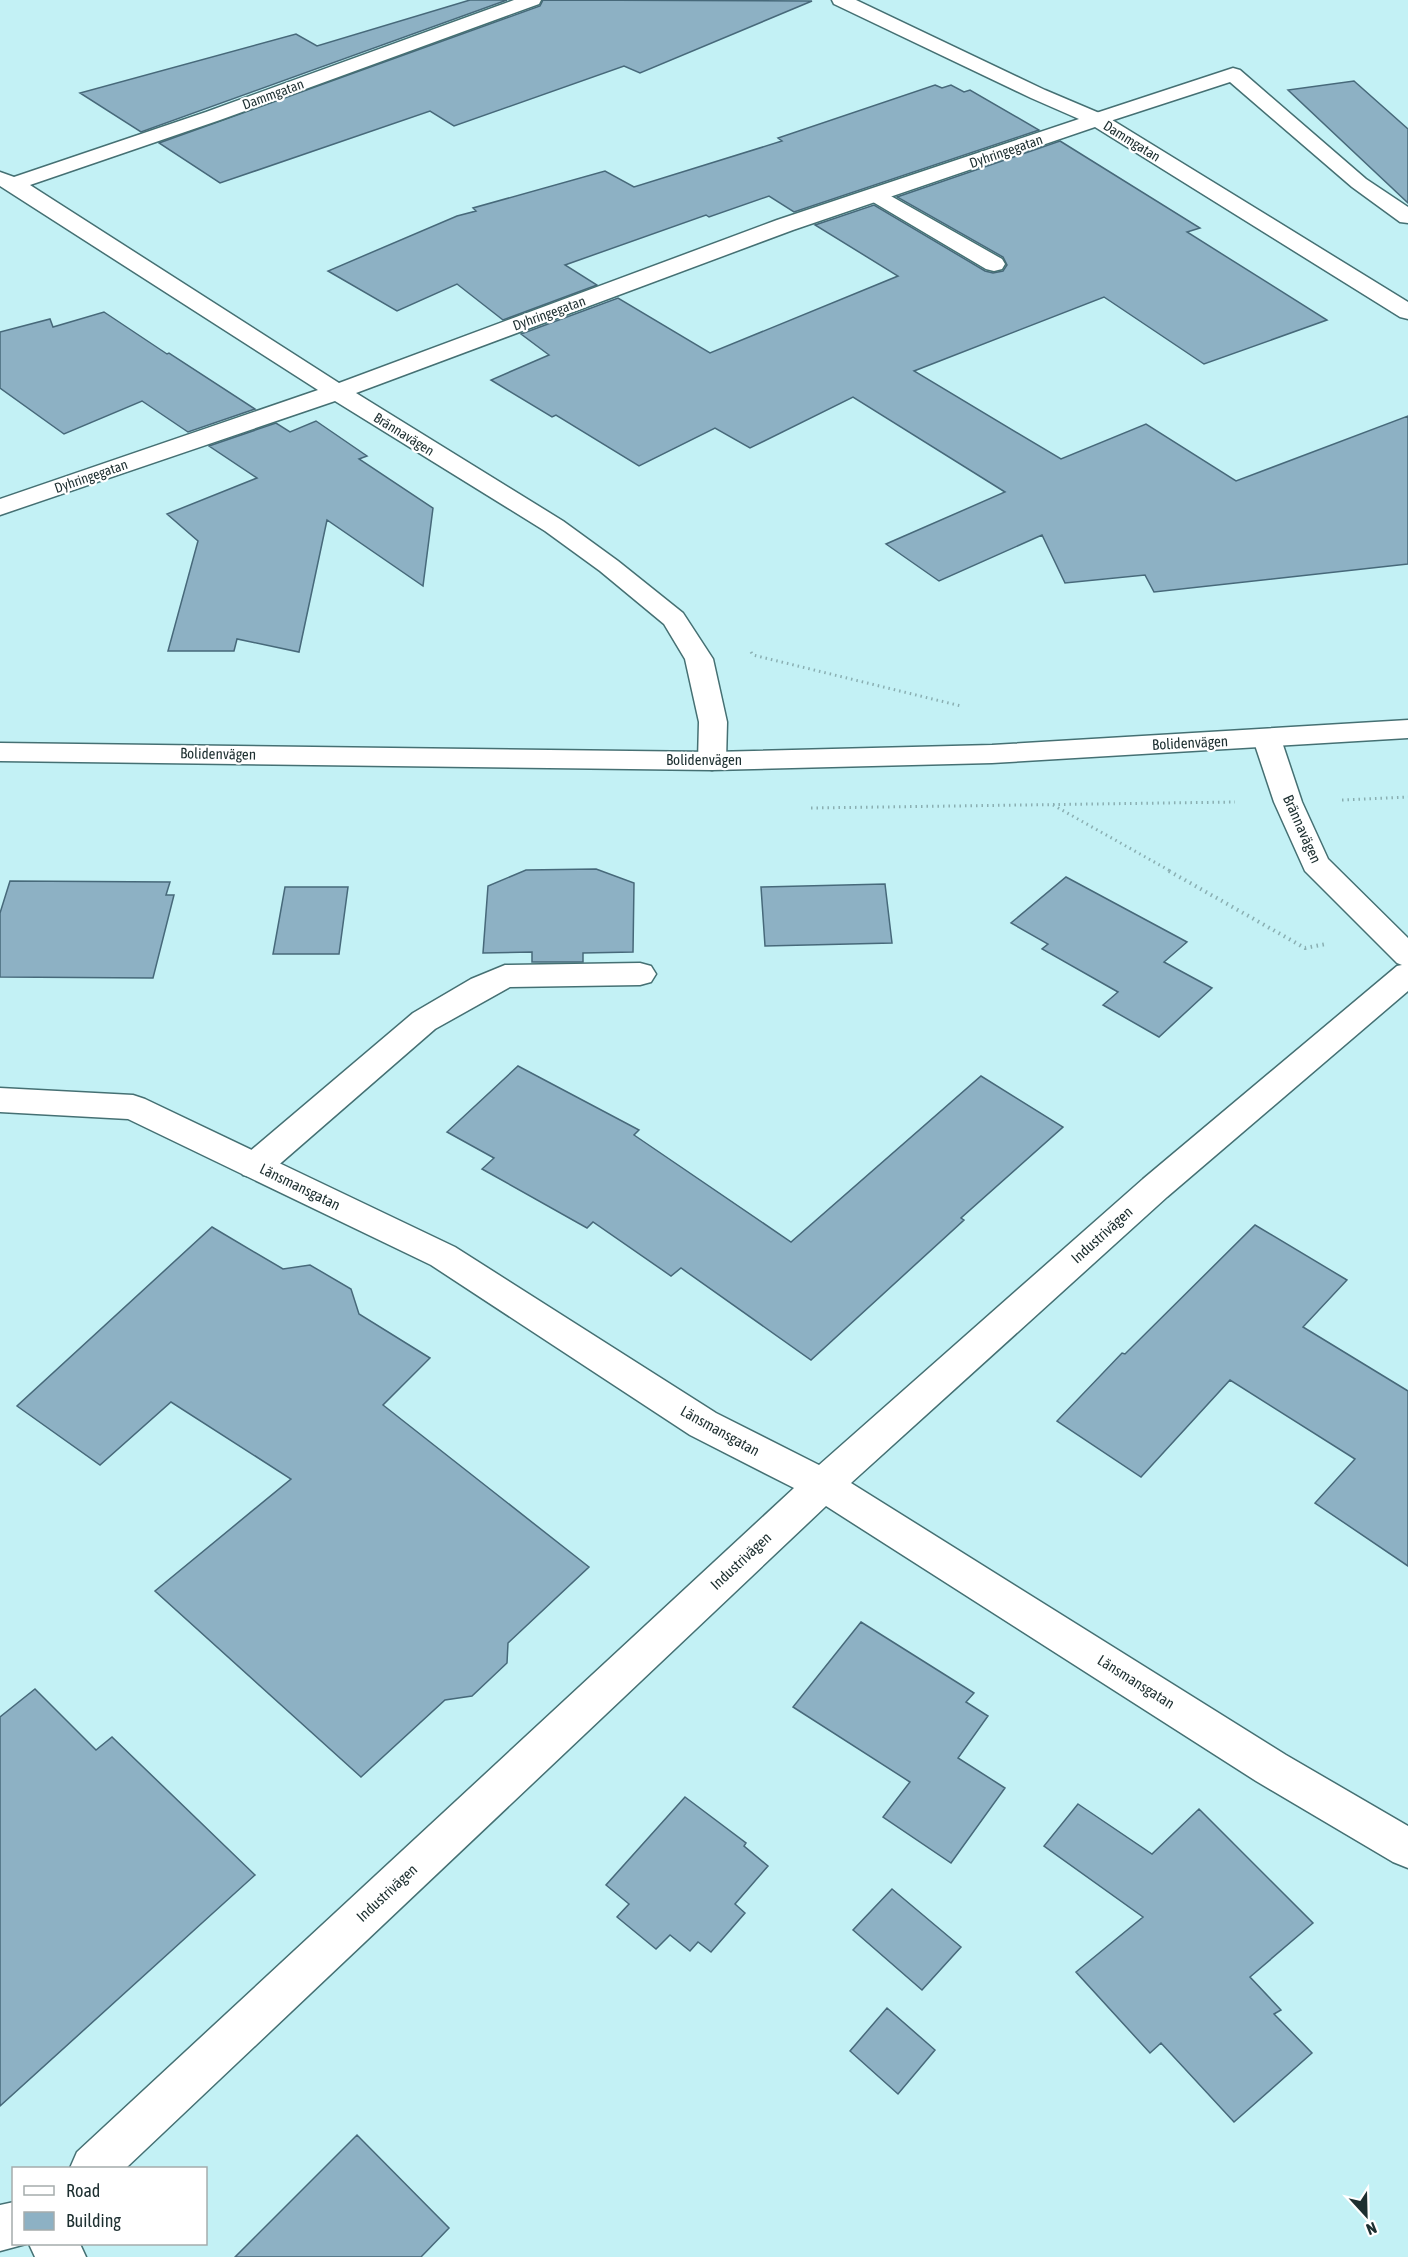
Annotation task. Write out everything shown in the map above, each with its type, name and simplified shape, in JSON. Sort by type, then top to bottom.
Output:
[{"type":"street","name":"Dammgatan","points":[[6,181],[224,112],[532,0]]},
{"type":"street","name":"Dammgatan","points":[[841,0],[1038,94],[1097,119],[1406,309]]},
{"type":"street","name":"Dyhringegatan","points":[[0,507],[337,392],[785,225],[1233,74],[1359,183],[1408,217]]},
{"type":"street","name":"Brännavägen","points":[[6,181],[337,392],[554,526],[609,566],[674,619],[699,659],[710,699],[713,722],[712,761]]},
{"type":"street","points":[[875,195],[994,264]]},
{"type":"street","name":"Bolidenvägen","points":[[0,752],[712,761],[992,754],[1408,729]]},
{"type":"street","name":"Brännavägen","points":[[1267,739],[1288,802],[1315,864],[1408,956]]},
{"type":"street","points":[[255,1166],[424,1021],[482,987],[505,976],[640,974]]},
{"type":"street","name":"Industrivägen","points":[[95,2167],[823,1485],[1155,1188],[1408,974]]},
{"type":"street","name":"Länsmansgatan","points":[[0,1100],[133,1107],[443,1256],[703,1424],[823,1485],[1271,1767],[1408,1848]]},
{"type":"street","points":[[53,2245],[62,2257]]},
{"type":"path","points":[[1341,800],[1408,797]]},
{"type":"path","points":[[802,808],[1194,803]]},
{"type":"path","points":[[1053,805],[1305,948]]},
{"type":"building","points":[[470,0],[507,0],[141,132],[80,93],[296,34],[317,46]]},
{"type":"building","points":[[543,0],[812,1],[640,73],[624,66],[454,126],[430,111],[220,183],[159,143],[540,6]]},
{"type":"building","points":[[1354,81],[1408,129],[1408,203],[1288,90]]},
{"type":"building","points":[[935,85],[942,88],[951,85],[964,92],[970,90],[1039,130],[794,212],[769,196],[709,217],[706,215],[565,265],[597,285],[503,320],[457,284],[397,311],[328,271],[457,216],[476,211],[473,208],[605,171],[634,187],[782,141],[778,138]]},
{"type":"building","points":[[1060,141],[1200,228],[1187,232],[1327,320],[1204,364],[1104,297],[914,371],[1061,459],[1146,424],[1236,481],[1408,416],[1408,564],[1154,592],[1145,575],[1065,583],[1042,535],[939,581],[886,544],[1005,492],[853,397],[750,448],[715,428],[639,466],[556,415],[552,417],[491,380],[549,355],[521,334],[618,298],[710,353],[898,276],[815,225],[874,205],[985,271],[993,273],[1003,271],[1007,265],[1003,257],[897,197]]},
{"type":"building","points":[[104,312],[255,409],[188,432],[142,401],[64,434],[0,388],[0,332],[50,319],[53,327]]},
{"type":"building","points":[[316,421],[367,456],[359,459],[433,508],[423,586],[327,520],[299,652],[237,639],[234,651],[168,651],[198,541],[167,514],[257,478],[209,446],[276,423],[290,432]]},
{"type":"building","points":[[596,869],[634,883],[633,952],[583,953],[583,962],[532,962],[532,952],[483,953],[488,886],[526,870]]},
{"type":"building","points":[[1066,877],[1187,942],[1164,962],[1212,988],[1159,1037],[1103,1005],[1118,992],[1042,949],[1048,944],[1011,923]]},
{"type":"building","points":[[10,881],[170,882],[166,895],[174,895],[153,978],[0,977],[0,913]]},
{"type":"building","points":[[885,884],[892,943],[765,946],[761,887]]},
{"type":"building","points":[[285,887],[348,887],[339,954],[273,954]]},
{"type":"building","points":[[518,1066],[639,1130],[634,1135],[791,1242],[981,1076],[1063,1127],[961,1218],[964,1220],[811,1360],[681,1268],[671,1276],[593,1222],[587,1228],[482,1169],[494,1158],[447,1132]]},
{"type":"building","points":[[1255,1225],[1347,1280],[1303,1327],[1408,1391],[1408,1566],[1315,1503],[1355,1459],[1230,1380],[1141,1477],[1057,1421],[1122,1353],[1125,1354]]},
{"type":"building","points":[[212,1227],[283,1269],[310,1265],[351,1289],[359,1314],[430,1358],[383,1405],[589,1567],[508,1643],[507,1663],[472,1696],[445,1700],[361,1777],[155,1591],[291,1479],[171,1402],[100,1465],[17,1406]]},
{"type":"building","points":[[861,1622],[974,1693],[966,1702],[988,1716],[958,1758],[1005,1788],[951,1863],[883,1817],[910,1782],[793,1707]]},
{"type":"building","points":[[35,1689],[96,1750],[112,1737],[255,1875],[0,2106],[0,1717]]},
{"type":"building","points":[[685,1797],[746,1843],[744,1846],[768,1866],[735,1904],[745,1913],[711,1952],[698,1942],[690,1951],[670,1935],[656,1949],[617,1917],[629,1904],[606,1885]]},
{"type":"building","points":[[1078,1804],[1152,1854],[1199,1809],[1313,1923],[1250,1977],[1281,2010],[1274,2014],[1312,2053],[1234,2122],[1161,2043],[1150,2053],[1076,1972],[1143,1917],[1044,1846]]},
{"type":"building","points":[[892,1889],[961,1947],[922,1990],[853,1930]]},
{"type":"building","points":[[887,2008],[935,2050],[898,2094],[850,2051]]},
{"type":"building","points":[[357,2135],[449,2228],[421,2257],[235,2257]]}]
